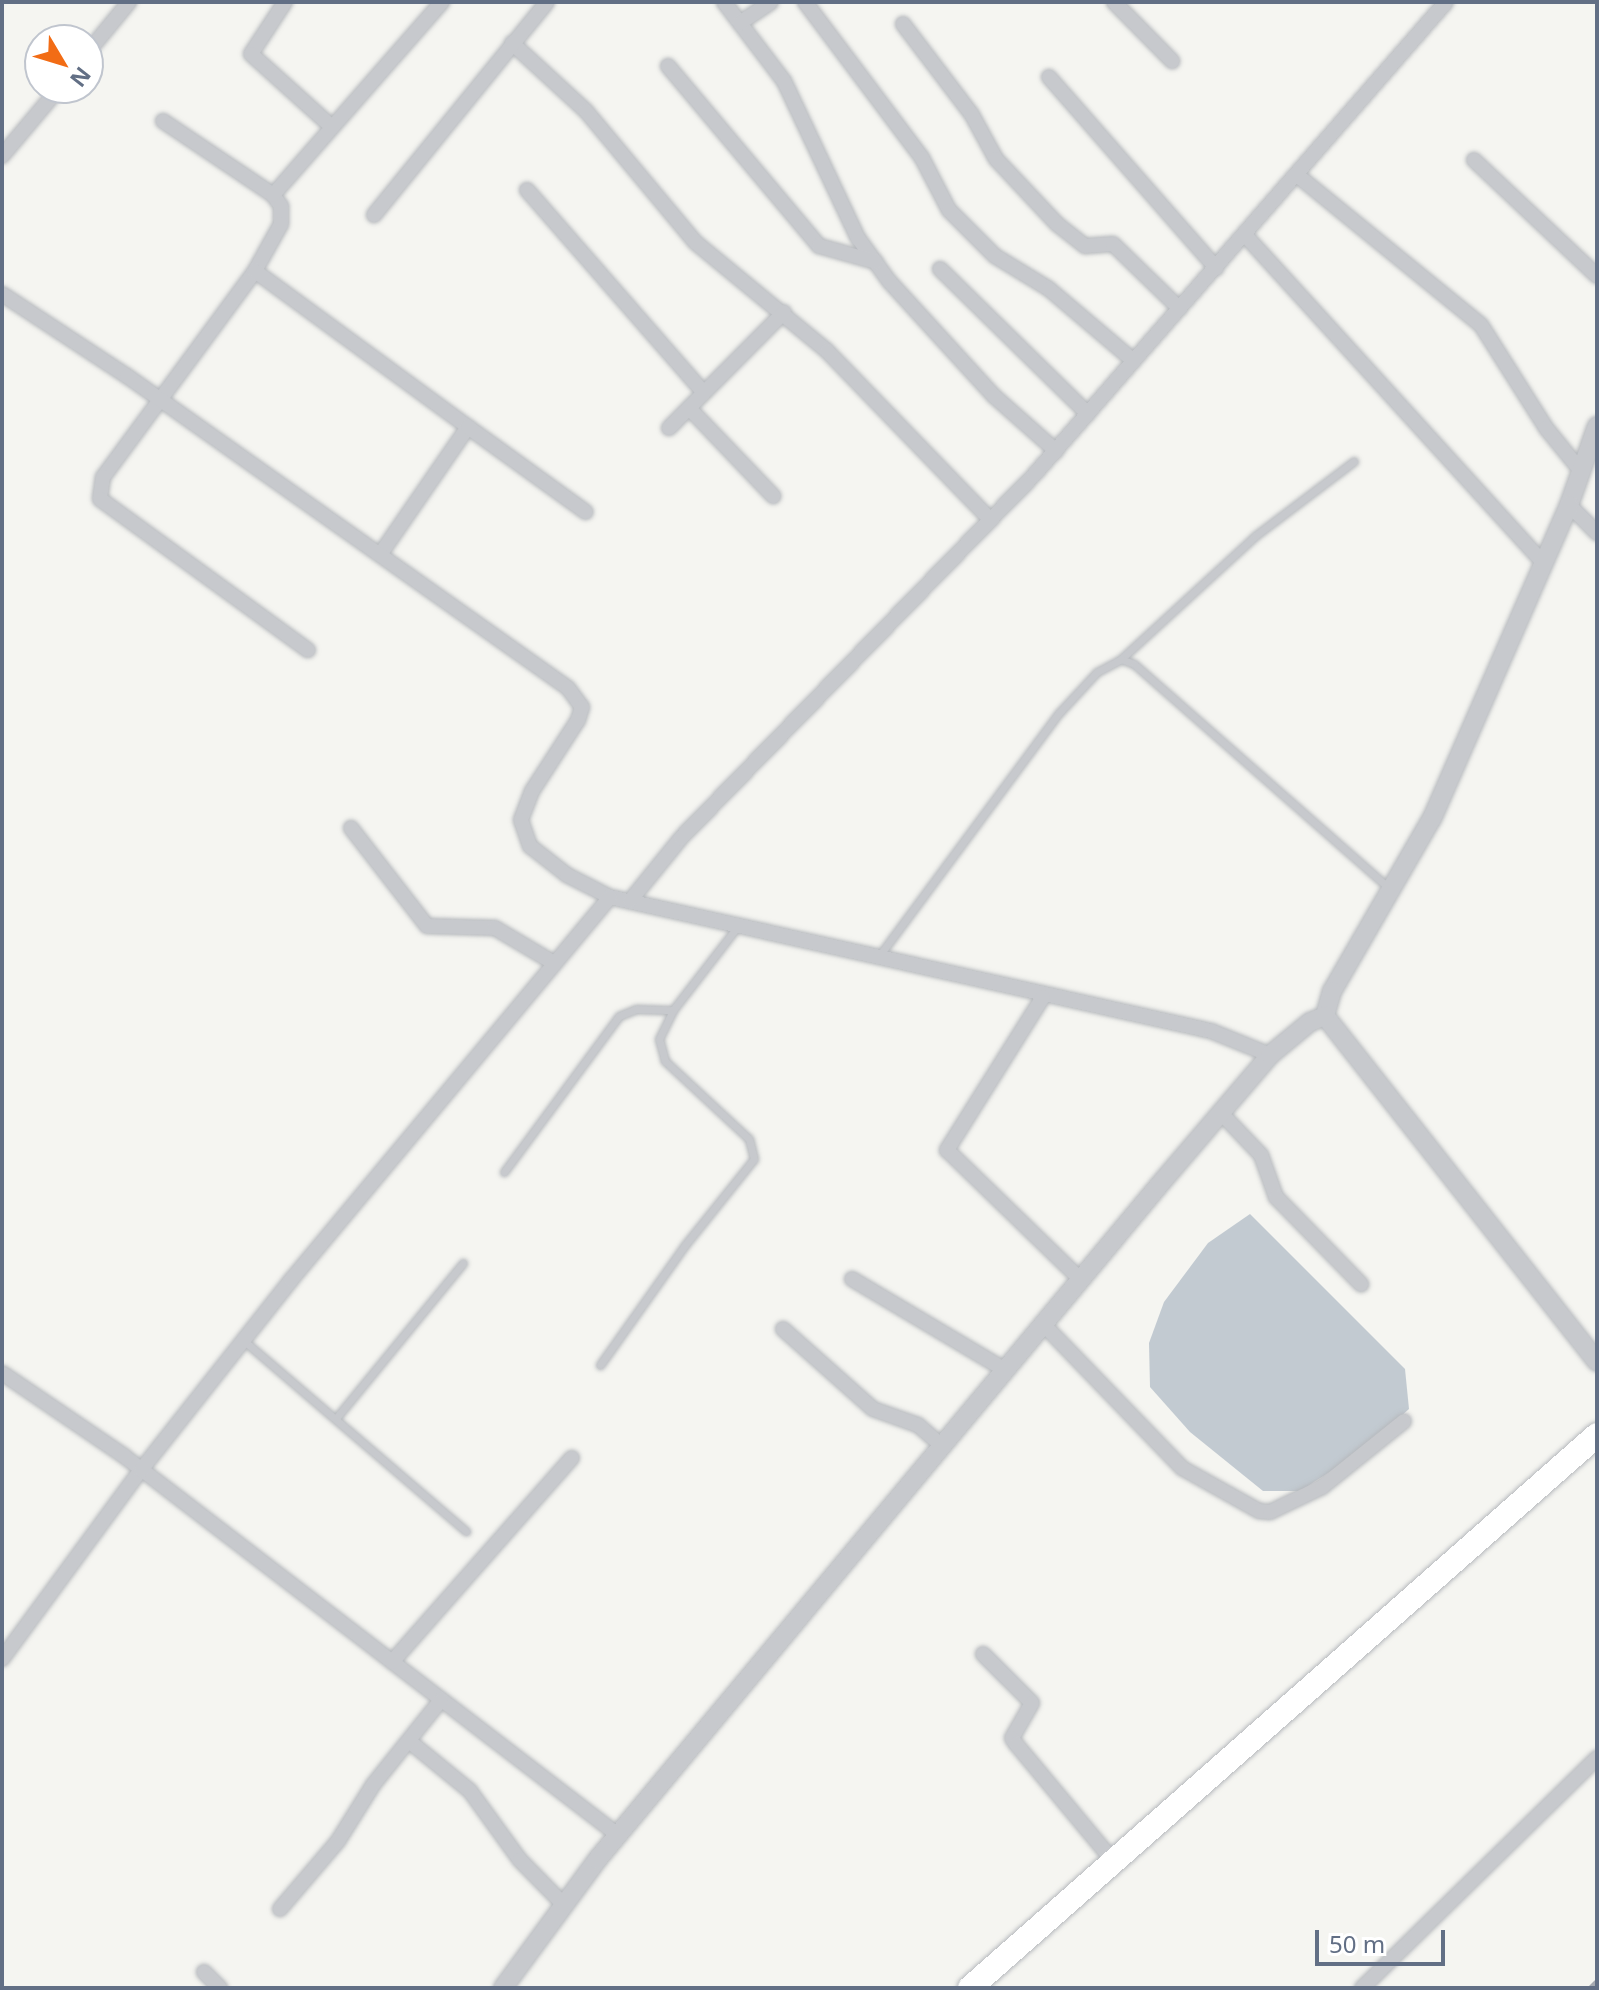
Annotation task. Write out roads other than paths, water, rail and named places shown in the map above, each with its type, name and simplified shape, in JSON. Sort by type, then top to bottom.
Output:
[{"type":"highway","points":[[970,1988],[1597,1435]]},
{"type":"street","points":[[104,32],[129,2]]},
{"type":"street","points":[[285,2],[251,54],[332,127]]},
{"type":"street","points":[[273,195],[442,2]]},
{"type":"street","points":[[374,215],[547,2]]},
{"type":"street","points":[[724,2],[784,81],[858,238],[994,396],[1056,451]]},
{"type":"street","points":[[740,23],[771,2]]},
{"type":"street","points":[[805,2],[922,158],[949,210],[995,256],[1049,289],[1134,361]]},
{"type":"street","points":[[1114,2],[1172,61]]},
{"type":"street","points":[[630,901],[681,838],[1056,451],[1446,2]]},
{"type":"street","points":[[903,24],[972,115],[996,159],[1057,224],[1085,246],[1113,244],[1180,309]]},
{"type":"street","points":[[512,43],[586,111],[695,242],[741,284],[784,312],[991,520]]},
{"type":"street","points":[[668,66],[819,246],[876,262]]},
{"type":"street","points":[[1049,77],[1216,268]]},
{"type":"street","points":[[2,156],[46,104]]},
{"type":"street","points":[[163,121],[273,195],[281,206],[281,224],[255,271],[103,477],[100,499],[308,650]]},
{"type":"street","points":[[1474,160],[1597,276]]},
{"type":"street","points":[[1297,175],[1481,325],[1546,428],[1581,471]]},
{"type":"street","points":[[527,190],[704,393]]},
{"type":"street","points":[[1245,235],[1544,564]]},
{"type":"street","points":[[940,269],[1088,414]]},
{"type":"street","points":[[255,271],[586,512]]},
{"type":"street","points":[[2,294],[381,553],[578,699],[582,707],[578,720],[532,791],[521,831],[554,866],[610,897],[1043,997],[1211,1031],[1270,1055]]},
{"type":"street","points":[[669,428],[784,312]]},
{"type":"street","points":[[689,408],[773,496]]},
{"type":"street","points":[[1325,1016],[1332,991],[1432,818],[1569,505],[1597,426]]},
{"type":"street","points":[[381,553],[468,427]]},
{"type":"street","points":[[1569,505],[1597,533]]},
{"type":"street","points":[[351,828],[427,926],[495,928],[554,963]]},
{"type":"street","points":[[2,1659],[141,1470],[243,1340],[610,897]]},
{"type":"street","points":[[1043,997],[947,1150],[1080,1279]]},
{"type":"street","points":[[503,1988],[618,1835],[1080,1279],[1270,1055],[1310,1022],[1325,1016]]},
{"type":"street","points":[[1325,1016],[1591,1355]]},
{"type":"street","points":[[1221,1113],[1261,1155],[1276,1197],[1361,1284]]},
{"type":"street","points":[[852,1279],[1005,1370]]},
{"type":"street","points":[[1043,1324],[1182,1468],[1259,1511],[1270,1512],[1322,1487],[1404,1421]]},
{"type":"street","points":[[783,1329],[873,1409],[907,1419],[942,1446]]},
{"type":"street","points":[[2,1373],[141,1470],[618,1835]]},
{"type":"street","points":[[392,1662],[572,1458]]},
{"type":"street","points":[[983,1654],[1032,1703],[1012,1738],[1113,1861]]},
{"type":"street","points":[[280,1909],[338,1841],[441,1700]]},
{"type":"street","points":[[409,1741],[470,1791],[520,1860],[564,1905]]},
{"type":"street","points":[[1362,1988],[1597,1758]]},
{"type":"street","points":[[204,1972],[220,1988]]},
{"type":"lane","points":[[877,958],[1059,713],[1097,672],[1121,659],[1255,536],[1354,461]]},
{"type":"lane","points":[[1121,659],[1134,664],[1391,889]]},
{"type":"lane","points":[[600,1365],[685,1245],[754,1159],[749,1139],[665,1061],[659,1039],[673,1010],[738,926]]},
{"type":"lane","points":[[504,1172],[619,1016],[636,1009],[673,1010]]},
{"type":"lane","points":[[337,1417],[463,1263]]},
{"type":"lane","points":[[243,1340],[337,1417],[466,1531]]},
{"type":"railway","points":[[1590,1988],[1597,1981]]}]
